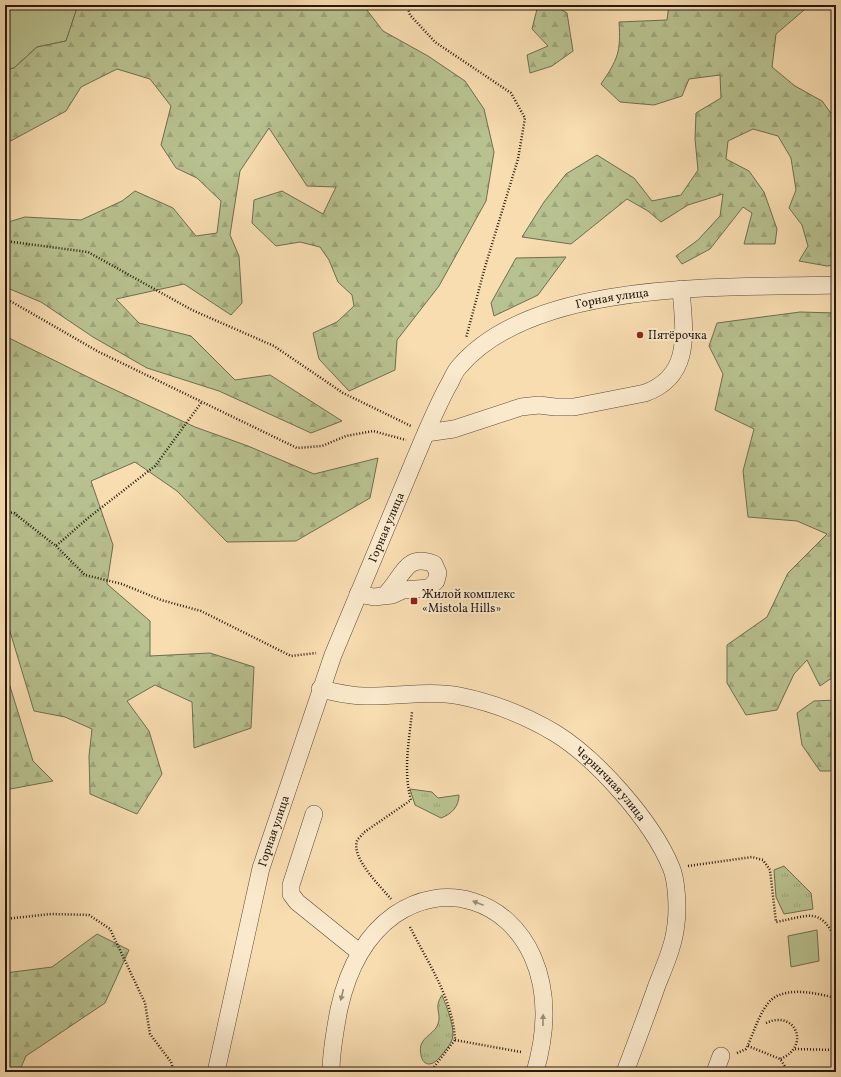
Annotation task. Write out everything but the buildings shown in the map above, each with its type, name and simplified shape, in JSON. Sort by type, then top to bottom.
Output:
[{"type":"street","name":"Горная улица","points":[[216,1072],[261,868],[320,689],[424,432],[458,368],[484,343],[523,322],[594,301],[636,293],[681,289],[836,285]]},
{"type":"street","points":[[424,432],[454,429],[521,407],[539,405],[574,407],[645,393],[656,389],[673,376],[679,364],[684,333],[681,289]]},
{"type":"street","points":[[358,594],[374,597],[384,596]]},
{"type":"street","name":"Черничная улица","points":[[320,689],[366,696],[402,694],[458,696],[490,703],[524,716],[555,733],[576,748],[600,770],[646,823],[672,868],[676,898],[676,924],[671,948],[625,1072]]},
{"type":"street","points":[[314,814],[291,885],[291,894],[297,902],[360,952]]},
{"type":"street","points":[[331,1072],[331,1056],[343,992],[360,952],[374,934],[388,921],[419,902],[437,898],[458,897],[476,901],[493,909],[507,919],[532,953],[540,975],[544,999],[540,1056],[535,1072]]},
{"type":"street","points":[[715,1072],[726,1054]]},
{"type":"path","points":[[407,5],[410,16],[435,42],[511,92],[524,118],[518,159],[485,267],[466,339]]},
{"type":"path","points":[[5,241],[88,252],[192,310],[274,346],[343,393],[424,432],[414,441],[397,439],[373,431],[346,436],[322,446],[297,448],[99,352],[5,298]]},
{"type":"path","points":[[56,546],[88,518],[155,466],[201,402]]},
{"type":"path","points":[[5,512],[14,513],[56,546],[85,575],[122,584],[161,600],[201,611],[291,656],[319,653]]},
{"type":"path","points":[[391,899],[361,862],[357,849],[357,841],[363,834],[411,800],[407,785],[406,770],[412,712]]},
{"type":"path","points":[[688,866],[752,857],[763,860],[770,870],[776,922],[815,915],[823,919],[829,926],[836,940]]},
{"type":"path","points":[[5,919],[51,914],[89,915],[110,929],[145,1003],[150,1034],[171,1062],[174,1072]]},
{"type":"path","points":[[410,926],[443,991],[450,1011],[455,1040],[430,1072]]},
{"type":"path","points":[[726,1054],[743,1052],[748,1046],[766,1005],[780,994],[807,991],[836,998]]},
{"type":"path","points":[[766,1023],[774,1020],[783,1020],[791,1024],[796,1031],[798,1040],[795,1049],[789,1055],[780,1059]]},
{"type":"path","points":[[455,1040],[515,1051]]},
{"type":"path","points":[[748,1046],[780,1059],[789,1072]]},
{"type":"path","points":[[795,1049],[836,1050]]},
{"type":"green space","points":[[10,5],[78,5],[66,41],[37,47],[14,68],[5,70],[5,26]]},
{"type":"green space","points":[[78,5],[363,5],[383,31],[428,56],[465,81],[484,109],[494,152],[486,201],[439,286],[397,340],[395,370],[349,391],[319,359],[313,333],[337,322],[354,306],[352,295],[338,282],[329,260],[320,247],[300,242],[276,246],[252,223],[254,200],[282,191],[323,214],[336,187],[307,186],[269,128],[240,171],[230,235],[239,256],[242,303],[231,315],[184,284],[116,299],[139,323],[191,336],[235,380],[270,375],[342,421],[311,433],[219,391],[147,368],[93,337],[41,302],[5,287],[5,223],[25,217],[81,220],[122,201],[135,191],[173,208],[196,236],[217,233],[221,201],[197,178],[176,168],[161,145],[171,106],[150,79],[117,69],[81,87],[66,111],[5,144],[5,70],[14,68],[37,47],[66,41]]},
{"type":"green space","points":[[538,5],[553,5],[567,13],[573,51],[552,66],[530,73],[527,55],[548,46],[532,29]]},
{"type":"green space","points":[[669,5],[810,5],[776,34],[772,67],[795,86],[822,101],[836,120],[836,265],[827,266],[799,261],[808,246],[802,225],[789,208],[796,190],[791,158],[778,136],[753,129],[728,141],[726,159],[749,171],[764,192],[777,229],[775,244],[744,244],[752,213],[743,207],[710,249],[682,264],[676,256],[698,240],[720,216],[723,194],[688,205],[661,222],[648,211],[627,199],[571,244],[522,237],[544,202],[566,174],[597,155],[634,178],[652,201],[681,195],[698,170],[695,139],[696,113],[721,98],[720,75],[689,79],[682,96],[654,105],[620,102],[601,84],[617,55],[619,48],[619,22],[667,20]]},
{"type":"green space","points":[[566,257],[538,295],[494,316],[491,303],[516,258]]},
{"type":"green space","points":[[800,312],[836,313],[836,675],[820,686],[807,660],[794,674],[777,710],[746,715],[727,683],[727,645],[767,617],[788,573],[827,534],[797,521],[748,517],[743,471],[754,429],[715,410],[723,374],[709,346],[717,323]]},
{"type":"green space","points":[[5,336],[98,382],[195,427],[248,446],[314,474],[378,458],[370,498],[296,541],[227,542],[177,491],[135,462],[91,481],[113,545],[107,584],[150,621],[150,656],[210,653],[254,667],[251,728],[194,748],[192,702],[155,685],[127,701],[149,731],[162,774],[137,814],[90,794],[89,756],[92,729],[65,717],[34,711],[5,615]]},
{"type":"green space","points":[[5,670],[33,761],[53,781],[5,790]]},
{"type":"green space","points":[[836,700],[836,771],[820,771],[802,745],[797,713],[814,701]]},
{"type":"green space","points":[[410,789],[432,792],[438,798],[459,795],[459,799],[454,809],[441,818],[415,805]]},
{"type":"green space","points":[[784,866],[811,893],[813,909],[784,914],[776,897],[774,870]]},
{"type":"green space","points":[[817,930],[819,961],[791,967],[788,936]]},
{"type":"green space","points":[[97,934],[129,950],[105,1003],[26,1056],[19,1072],[5,1072],[5,973],[52,967]]},
{"type":"green space","points":[[442,995],[452,1024],[453,1035],[447,1049],[438,1060],[429,1064],[424,1062],[422,1059],[420,1052],[421,1045],[424,1039],[437,1027],[439,1020],[438,1003]]},
{"type":"place","name":"Пятёрочка","points":[[640,335]]},
{"type":"place","name":"Жилой комплекс «Mistola Hills»","points":[[414,601]]}]
